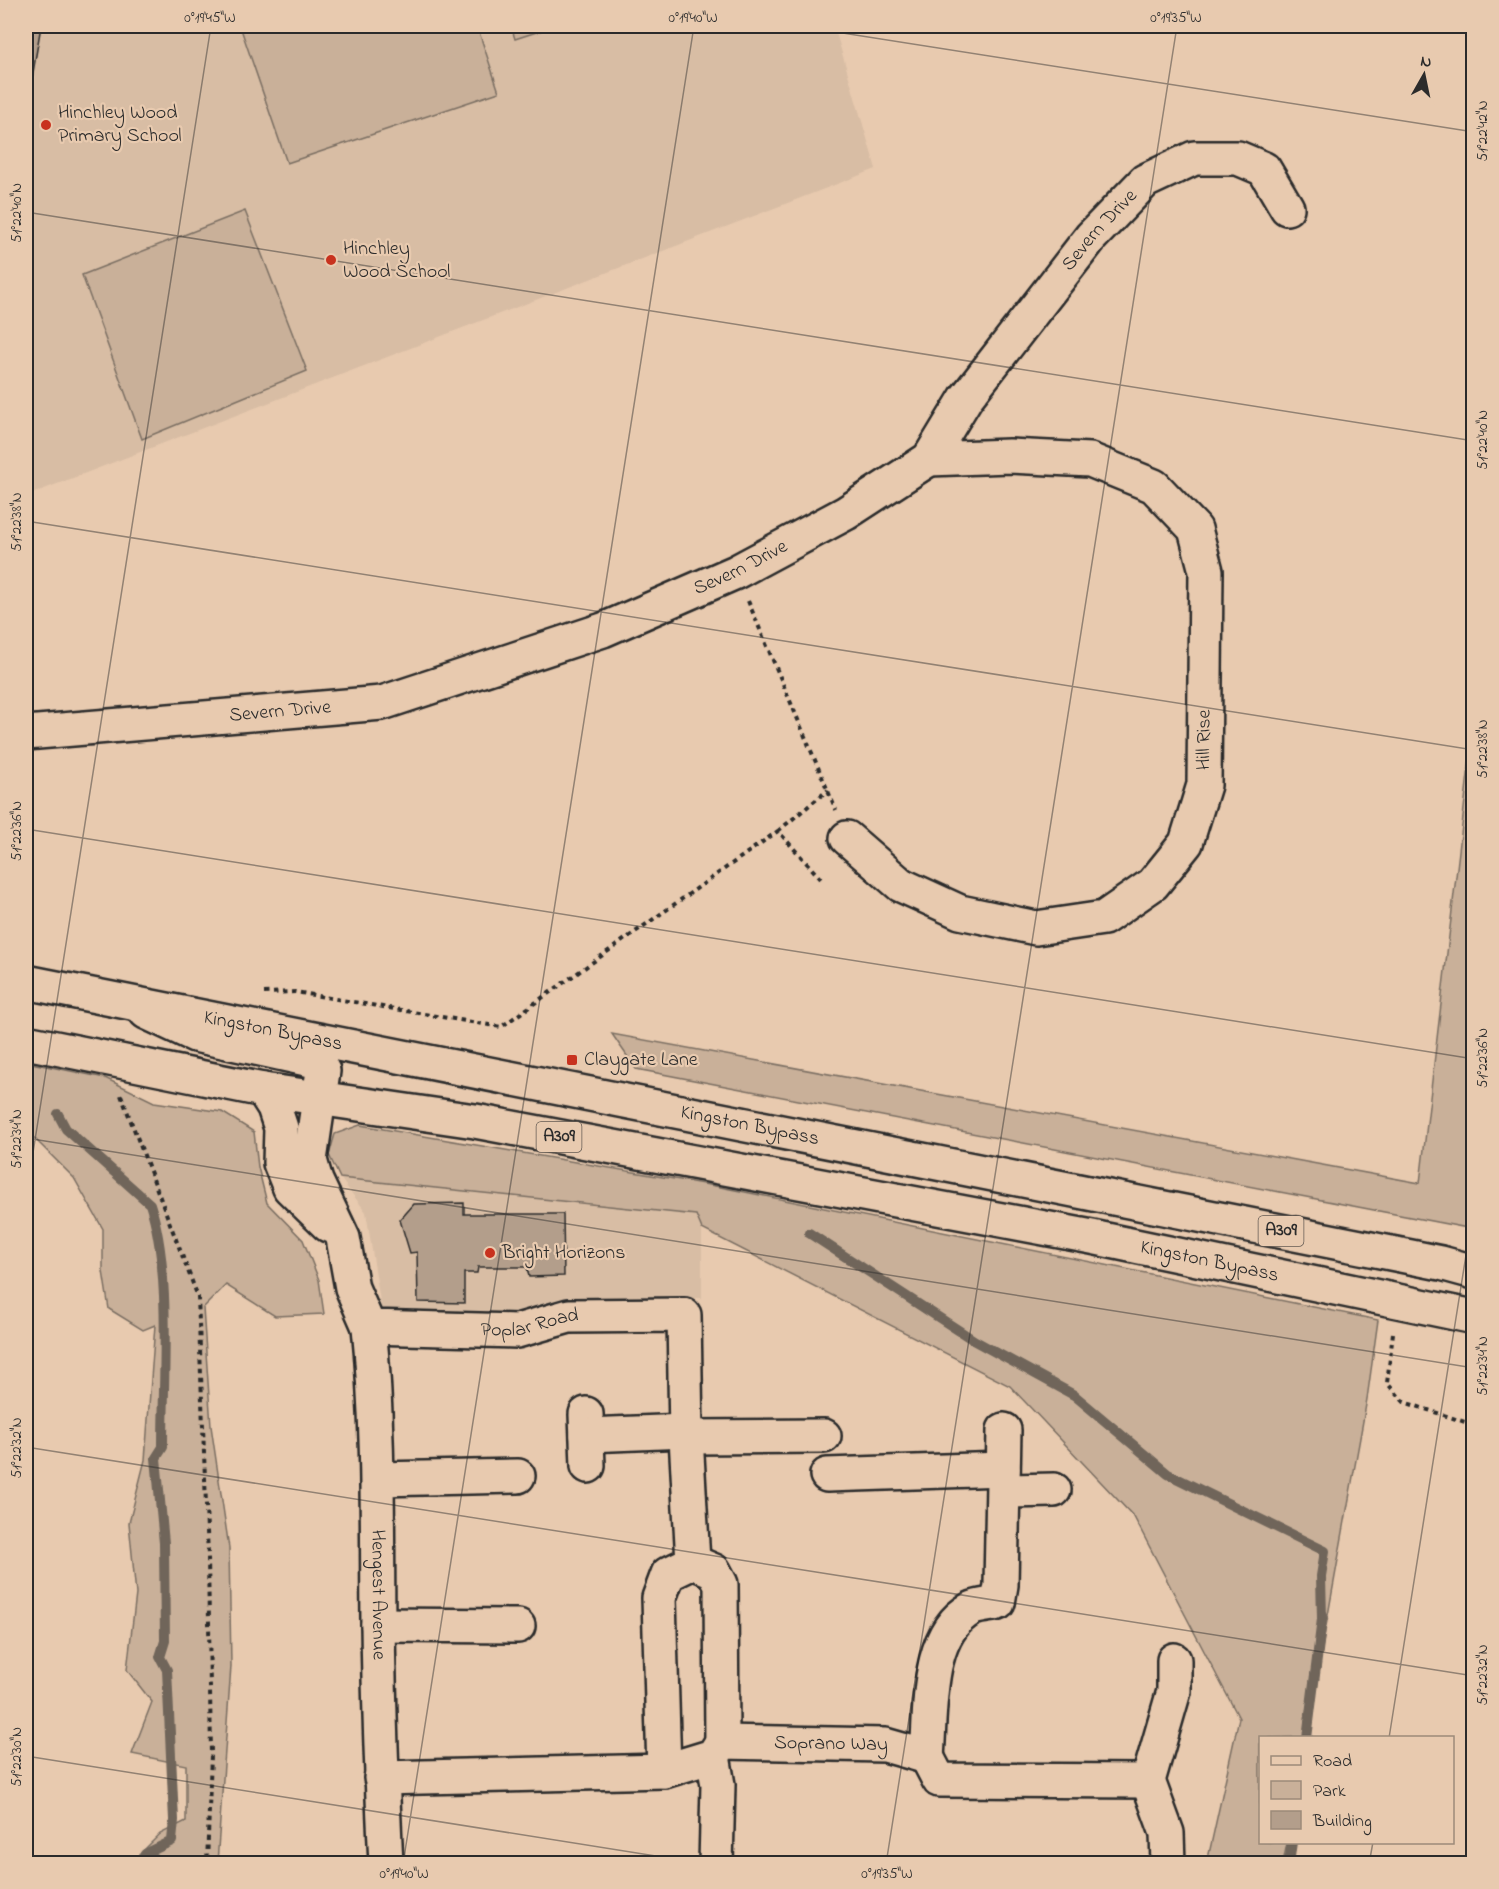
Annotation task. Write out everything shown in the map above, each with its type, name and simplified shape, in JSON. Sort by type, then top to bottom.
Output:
[{"type":"main road","name":"Severn Drive","points":[[26,733],[382,703],[603,630],[736,572],[846,513],[929,459],[966,398],[1091,237],[1145,181],[1194,158],[1238,158],[1264,169],[1287,208]]},
{"type":"main road","name":"Hill Rise","points":[[847,838],[901,885],[960,912],[1036,928],[1104,918],[1153,884],[1186,843],[1204,785],[1206,571],[1196,529],[1154,486],[1090,460],[1009,456],[929,459]]},
{"type":"main road","name":"Kingston Bypass","points":[[26,982],[126,1004],[449,1064],[1429,1261],[1473,1272]]},
{"type":"main road","points":[[126,1004],[195,1035],[316,1061],[323,1071],[321,1099],[310,1160],[316,1182],[343,1238],[352,1288],[369,1327]]},
{"type":"main road","name":"Kingston Bypass","points":[[26,1042],[262,1090],[498,1125],[1080,1235],[1397,1299],[1473,1317]]},
{"type":"main road","points":[[262,1090],[274,1107],[281,1128],[280,1163],[290,1188],[343,1238]]},
{"type":"main road","name":"Poplar Road","points":[[369,1327],[517,1331],[569,1316],[684,1315],[686,1434],[693,1562]]},
{"type":"main road","name":"Hengest Avenue","points":[[369,1327],[375,1380],[381,1778],[386,1863]]},
{"type":"main road","points":[[1004,1430],[998,1603],[973,1608],[954,1622],[936,1653],[927,1757],[939,1780],[1148,1781]]},
{"type":"main road","points":[[587,1438],[686,1434],[824,1436]]},
{"type":"main road","points":[[827,1475],[1003,1480],[1054,1490]]},
{"type":"main road","points":[[378,1479],[518,1476]]},
{"type":"main road","points":[[664,1771],[659,1598],[668,1574],[693,1562],[714,1571],[721,1584],[716,1863]]},
{"type":"main road","points":[[378,1625],[518,1626]]},
{"type":"main road","points":[[1168,1863],[1167,1833],[1148,1781],[1174,1691],[1174,1660]]},
{"type":"main road","name":"Soprano Way","points":[[381,1778],[664,1771],[717,1749],[885,1745],[927,1757]]},
{"type":"path","points":[[736,572],[847,838]]},
{"type":"path","points":[[261,993],[296,992],[501,1027],[778,831],[828,790]]},
{"type":"path","points":[[778,831],[821,879]]},
{"type":"path","points":[[117,1086],[198,1297],[208,1557],[212,1755],[207,1863]]},
{"type":"path","points":[[1397,1299],[1387,1383],[1404,1402],[1473,1425]]},
{"type":"shaded area","name":"Hinchley Wood School","points":[[26,26],[834,26],[876,169],[26,496]]},
{"type":"shaded area","points":[[340,1178],[696,1215],[702,1229],[702,1298],[571,1298],[522,1313],[382,1314],[366,1212]]},
{"type":"green space","points":[[240,26],[477,26],[499,92],[287,163]]},
{"type":"green space","points":[[511,26],[555,26],[515,39]]},
{"type":"green space","points":[[245,211],[307,371],[142,439],[82,275]]},
{"type":"green space","points":[[1473,732],[1473,1229],[636,1069],[612,1034],[1420,1183]]},
{"type":"green space","points":[[26,1062],[105,1078],[154,1102],[222,1112],[254,1132],[258,1167],[267,1203],[303,1240],[319,1280],[324,1314],[275,1316],[226,1285],[203,1308],[211,1426],[229,1548],[231,1666],[217,1863],[138,1863],[136,1858],[160,1834],[186,1821],[186,1765],[132,1754],[152,1702],[127,1670],[136,1594],[129,1523],[145,1460],[155,1325],[143,1330],[109,1309],[103,1271],[103,1229],[74,1178],[26,1130]]},
{"type":"green space","points":[[360,1125],[715,1186],[1378,1320],[1367,1399],[1306,1736],[1259,1736],[1259,1844],[1287,1844],[1283,1863],[1207,1863],[1239,1718],[1134,1517],[1010,1386],[702,1229],[696,1215],[340,1178],[329,1155],[335,1134]]},
{"type":"building","points":[[26,26],[41,26],[31,84],[26,83]]},
{"type":"building","name":"Bright Horizons","points":[[464,1203],[464,1214],[563,1214],[564,1276],[529,1277],[527,1267],[478,1267],[477,1273],[464,1273],[464,1303],[418,1302],[417,1252],[410,1253],[400,1220],[414,1204]]},
{"type":"waterway","points":[[58,1114],[66,1129],[150,1204],[161,1260],[165,1324],[163,1447],[156,1458],[164,1543],[165,1641],[160,1657],[167,1670],[174,1820],[172,1841],[145,1854],[143,1864]]},
{"type":"waterway","points":[[809,1233],[975,1341],[1074,1395],[1168,1474],[1325,1551],[1321,1576],[1322,1619],[1307,1736]]},
{"type":"waterway","points":[[1289,1864],[1292,1844]]},
{"type":"place","name":"Hinchley Wood Primary School","points":[[46,125]]},
{"type":"place","name":"Hinchley Wood School","points":[[331,260]]},
{"type":"place","name":"Claygate Lane","points":[[572,1060]]},
{"type":"place","name":"Bright Horizons","points":[[490,1253]]}]
